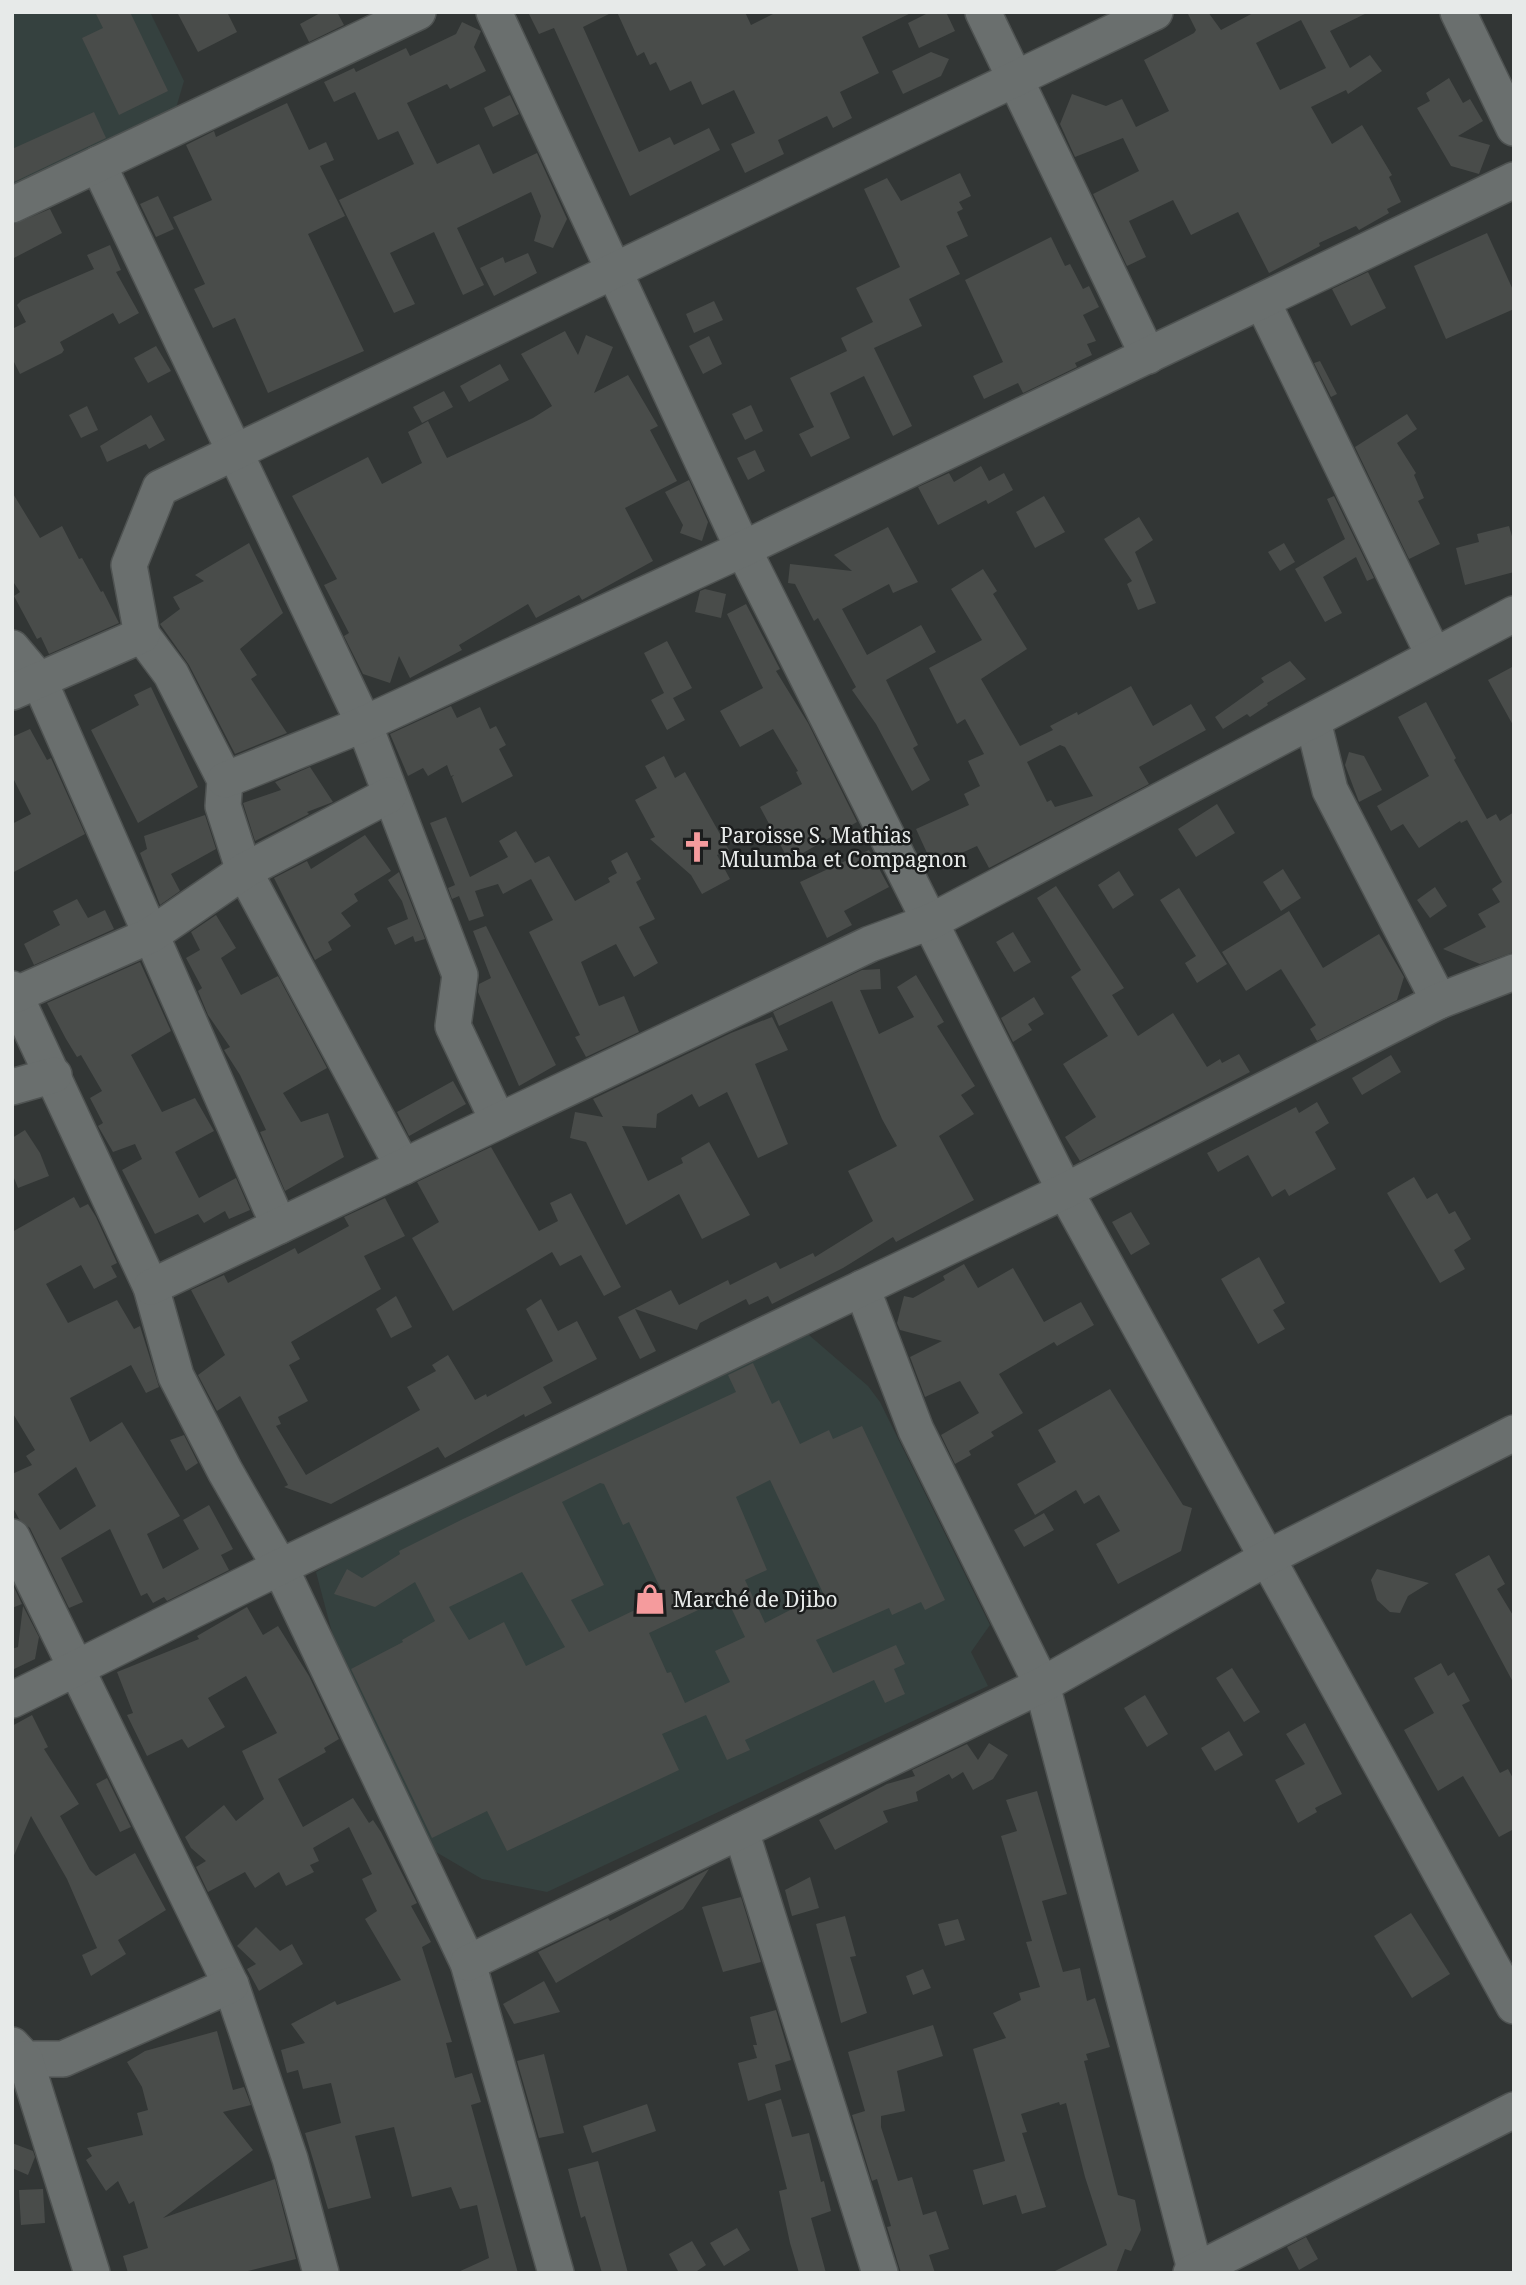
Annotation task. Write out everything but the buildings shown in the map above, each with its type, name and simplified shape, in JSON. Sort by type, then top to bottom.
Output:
[{"type":"street","points":[[12,205],[418,12]]},
{"type":"street","points":[[494,12],[743,549],[932,921],[1065,1191],[1514,2006]]},
{"type":"street","points":[[983,12],[1148,355]]},
{"type":"street","points":[[403,1167],[244,871],[223,806],[225,780],[170,674],[142,635],[129,565],[160,488],[1155,12]]},
{"type":"street","points":[[1458,12],[1514,128]]},
{"type":"street","points":[[98,164],[364,724],[460,975],[453,1026],[498,1121]]},
{"type":"street","points":[[225,780],[364,724],[743,549],[1514,180]]},
{"type":"street","points":[[1262,301],[1434,656]]},
{"type":"street","points":[[151,1287],[870,944],[932,921],[1514,614]]},
{"type":"street","points":[[26,686],[142,635]]},
{"type":"street","points":[[12,648],[26,686],[151,934],[279,1226]]},
{"type":"street","points":[[1313,721],[1331,790],[1439,1001]]},
{"type":"street","points":[[389,795],[244,871],[151,934],[14,992],[151,1287],[176,1376],[225,1471],[280,1567],[468,1963],[556,2273]]},
{"type":"street","points":[[12,1700],[79,1670],[280,1567],[1065,1191],[1439,1001],[1514,972]]},
{"type":"street","points":[[12,1087],[54,1075]]},
{"type":"street","points":[[862,1288],[916,1430],[1042,1685],[1194,2272],[1514,2110]]},
{"type":"street","points":[[468,1963],[1042,1685],[1267,1558],[1514,1433]]},
{"type":"street","points":[[12,1537],[232,1985],[290,2159],[321,2273]]},
{"type":"street","points":[[741,1831],[880,2273]]},
{"type":"street","points":[[92,2273],[17,2056],[63,2059],[232,1985]]},
{"type":"shaded area","points":[[12,12],[150,12],[184,81],[174,115],[12,189]]},
{"type":"shaded area","name":"Marché de Djibo","points":[[802,1329],[868,1386],[880,1402],[990,1625],[971,1652],[988,1686],[547,1892],[482,1879],[424,1845],[339,1659],[316,1572],[547,1444]]},
{"type":"place","name":"Paroisse S. Mathias Mulumba et Compagnon","points":[[697,847]]},
{"type":"place","name":"Marché de Djibo","points":[[650,1599]]}]
